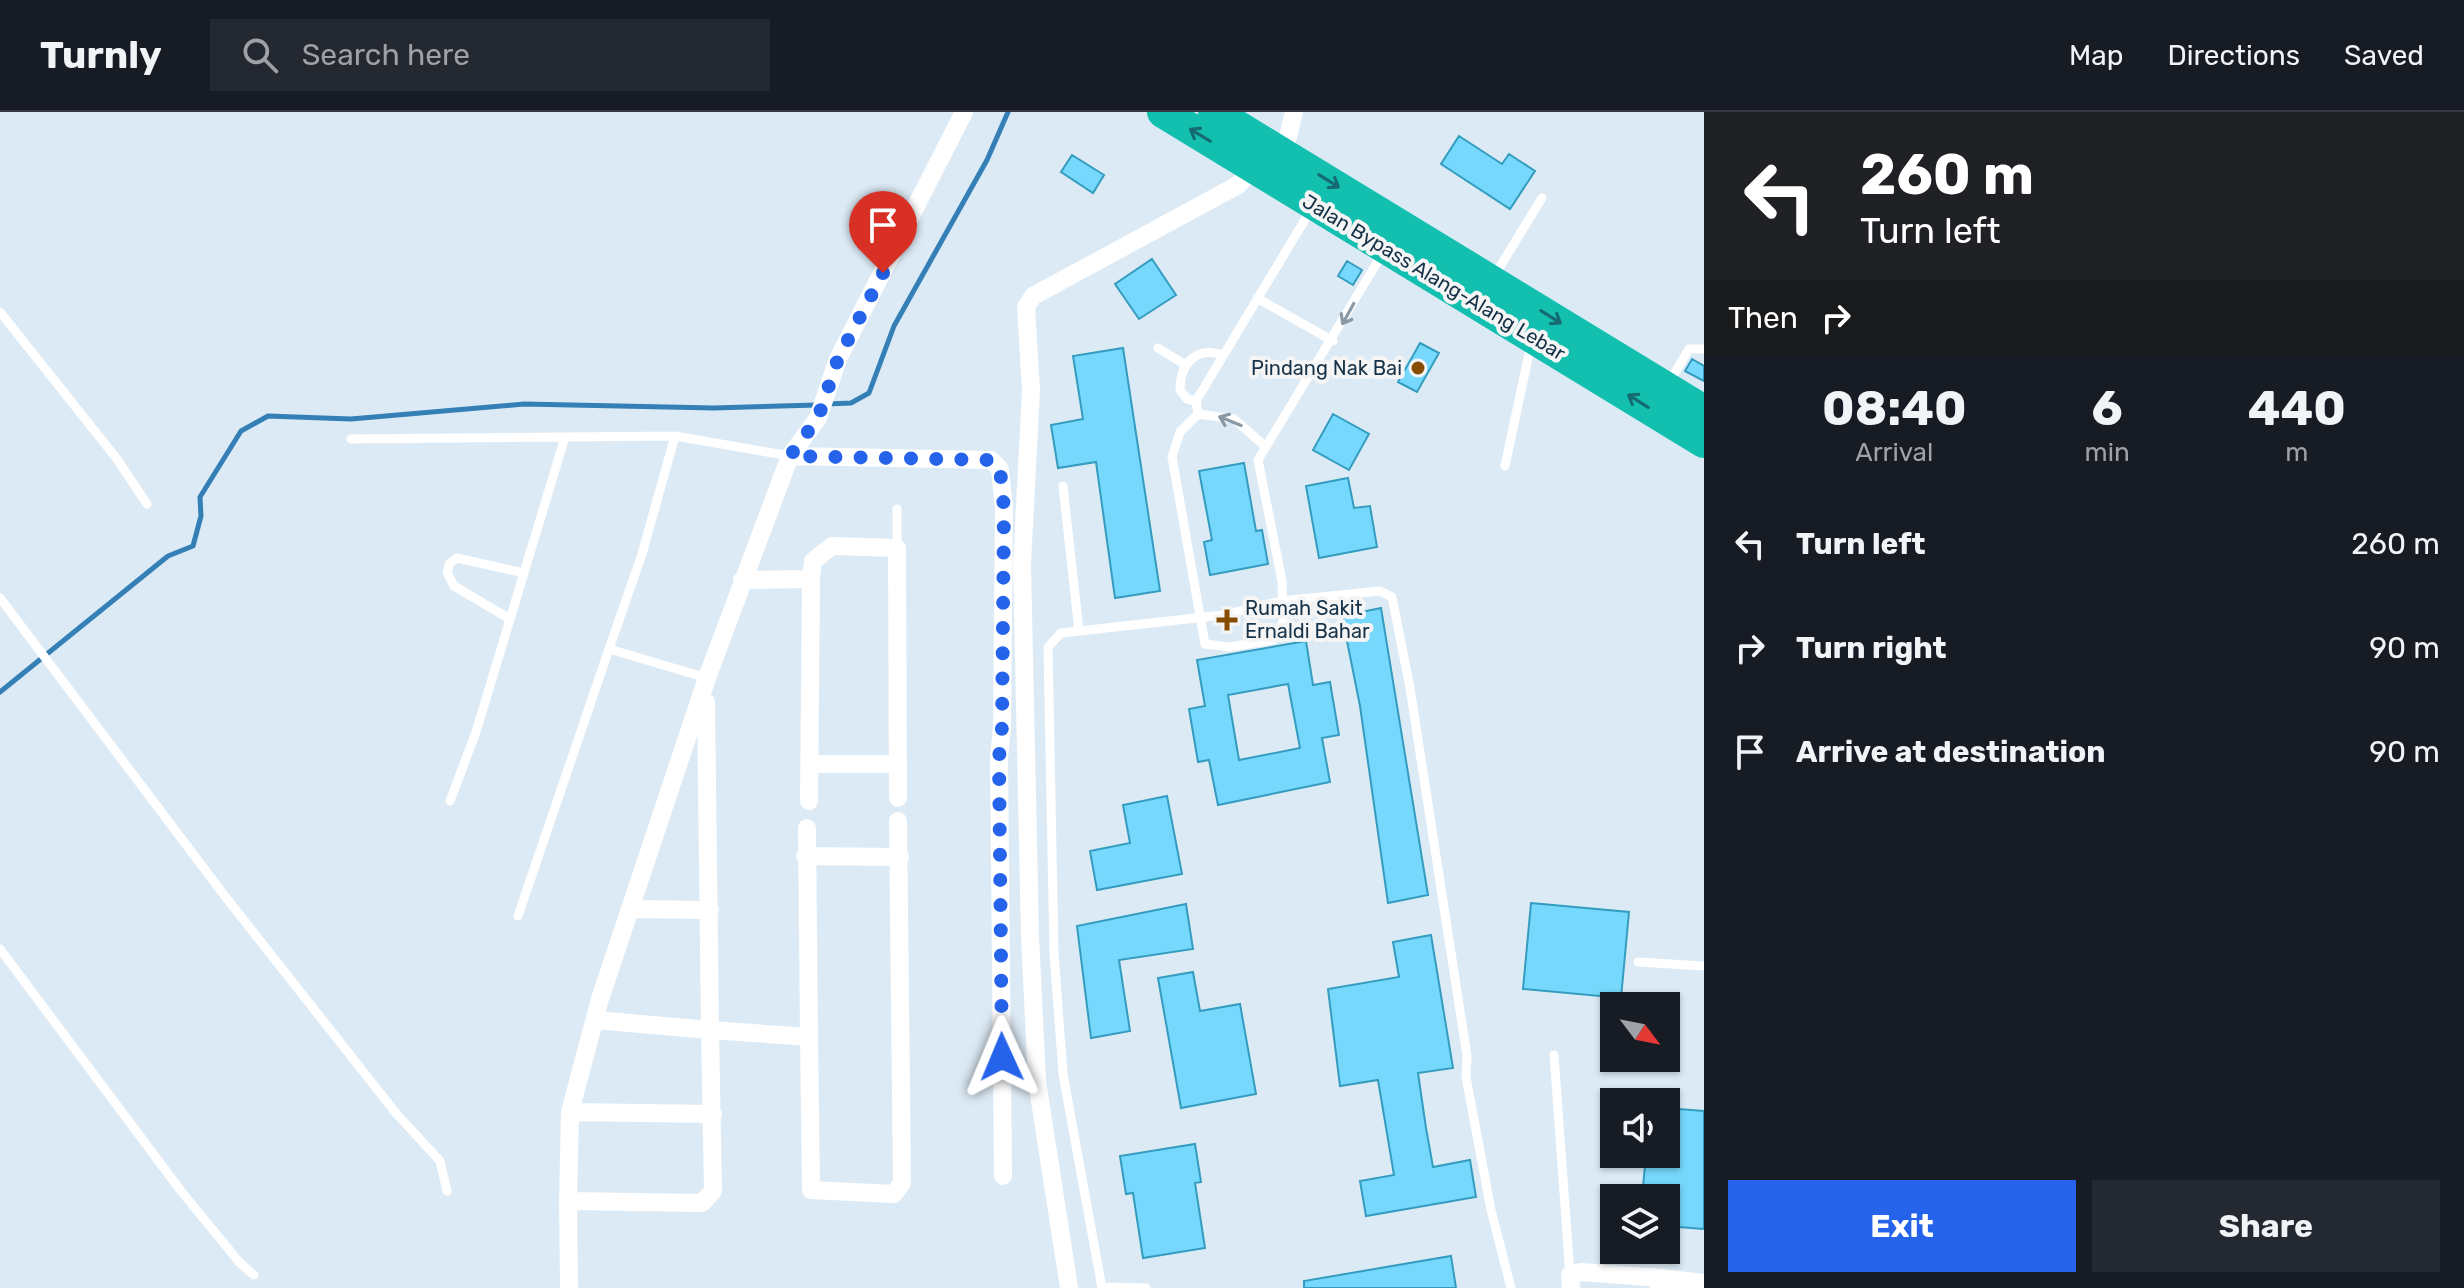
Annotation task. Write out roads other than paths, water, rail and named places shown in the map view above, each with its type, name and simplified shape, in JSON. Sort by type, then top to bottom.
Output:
[{"type":"highway","name":"Jalan Bypass Alang-Alang Lebar","points":[[1163,112],[1704,442]]},
{"type":"highway","name":"Jalan Bypass Alang-Alang Lebar","points":[[1231,116],[1284,153],[1704,411]]},
{"type":"street","points":[[569,1288],[570,1112],[595,1020],[707,678],[790,456],[818,418],[838,359],[964,112]]},
{"type":"street","points":[[1284,153],[1294,112]]},
{"type":"street","points":[[1069,1288],[1037,1081],[1030,936],[1022,564],[1031,390],[1026,307],[1033,296],[1238,185],[1254,168]]},
{"type":"street","points":[[790,456],[991,460],[1000,469],[1004,508],[999,758],[1003,1176]]},
{"type":"street","points":[[809,801],[811,579],[813,561],[832,546],[897,548],[898,798]]},
{"type":"street","points":[[742,580],[811,579]]},
{"type":"street","points":[[568,1201],[702,1203],[713,1191],[707,678]]},
{"type":"street","points":[[811,764],[898,764]]},
{"type":"street","points":[[807,828],[811,1190],[894,1194],[902,1183],[898,821]]},
{"type":"street","points":[[805,856],[900,857]]},
{"type":"street","points":[[631,909],[710,910]]},
{"type":"street","points":[[595,1020],[809,1037]]},
{"type":"street","points":[[570,1112],[713,1114]]},
{"type":"street","points":[[1571,1282],[1590,1272],[1669,1283],[1704,1283]]},
{"type":"lane","points":[[1491,281],[1542,198]]},
{"type":"lane","points":[[1198,414],[1196,401],[1315,204]]},
{"type":"lane","points":[[1198,414],[1180,432],[1172,457],[1205,644],[1229,647],[1273,640],[1283,622],[1282,581],[1258,460],[1333,341],[1387,247]]},
{"type":"lane","points":[[1257,298],[1333,341]]},
{"type":"lane","points":[[0,312],[117,459],[147,504]]},
{"type":"lane","points":[[1505,466],[1532,337]]},
{"type":"lane","points":[[1158,348],[1184,364]]},
{"type":"lane","points":[[1666,388],[1689,349],[1704,349]]},
{"type":"lane","points":[[1196,401],[1187,399],[1180,390],[1184,364],[1194,355],[1209,350],[1223,355]]},
{"type":"lane","points":[[1198,414],[1234,419],[1266,447]]},
{"type":"lane","points":[[518,916],[642,554],[675,436]]},
{"type":"lane","points":[[351,439],[675,436],[790,456]]},
{"type":"lane","points":[[450,801],[476,732],[565,437]]},
{"type":"lane","points":[[1063,486],[1079,631]]},
{"type":"lane","points":[[897,509],[897,548]]},
{"type":"lane","points":[[510,619],[454,586],[447,572],[450,563],[457,558],[524,573]]},
{"type":"lane","points":[[1146,1288],[1102,1288],[1063,1074],[1054,953],[1048,647],[1061,633],[1200,617],[1281,601],[1380,591],[1392,597],[1445,912],[1467,1056],[1466,1077],[1491,1210],[1511,1288]]},
{"type":"lane","points":[[0,598],[395,1112],[440,1161],[447,1191]]},
{"type":"lane","points":[[609,649],[707,678]]},
{"type":"lane","points":[[0,949],[181,1191],[240,1263],[254,1275]]},
{"type":"lane","points":[[1638,962],[1704,966]]},
{"type":"lane","points":[[1554,1055],[1571,1282]]},
{"type":"waterway","points":[[827,404],[851,403],[869,393],[894,326],[987,160],[1008,112]]},
{"type":"waterway","points":[[0,692],[168,556],[193,546],[201,516],[200,497],[241,431],[268,416],[351,419],[524,404],[714,408],[817,405]]},
{"type":"place","name":"Pindang Nak Bai","points":[[1418,368]]},
{"type":"place","name":"Rumah Sakit Ernaldi Bahar","points":[[1227,620]]}]
